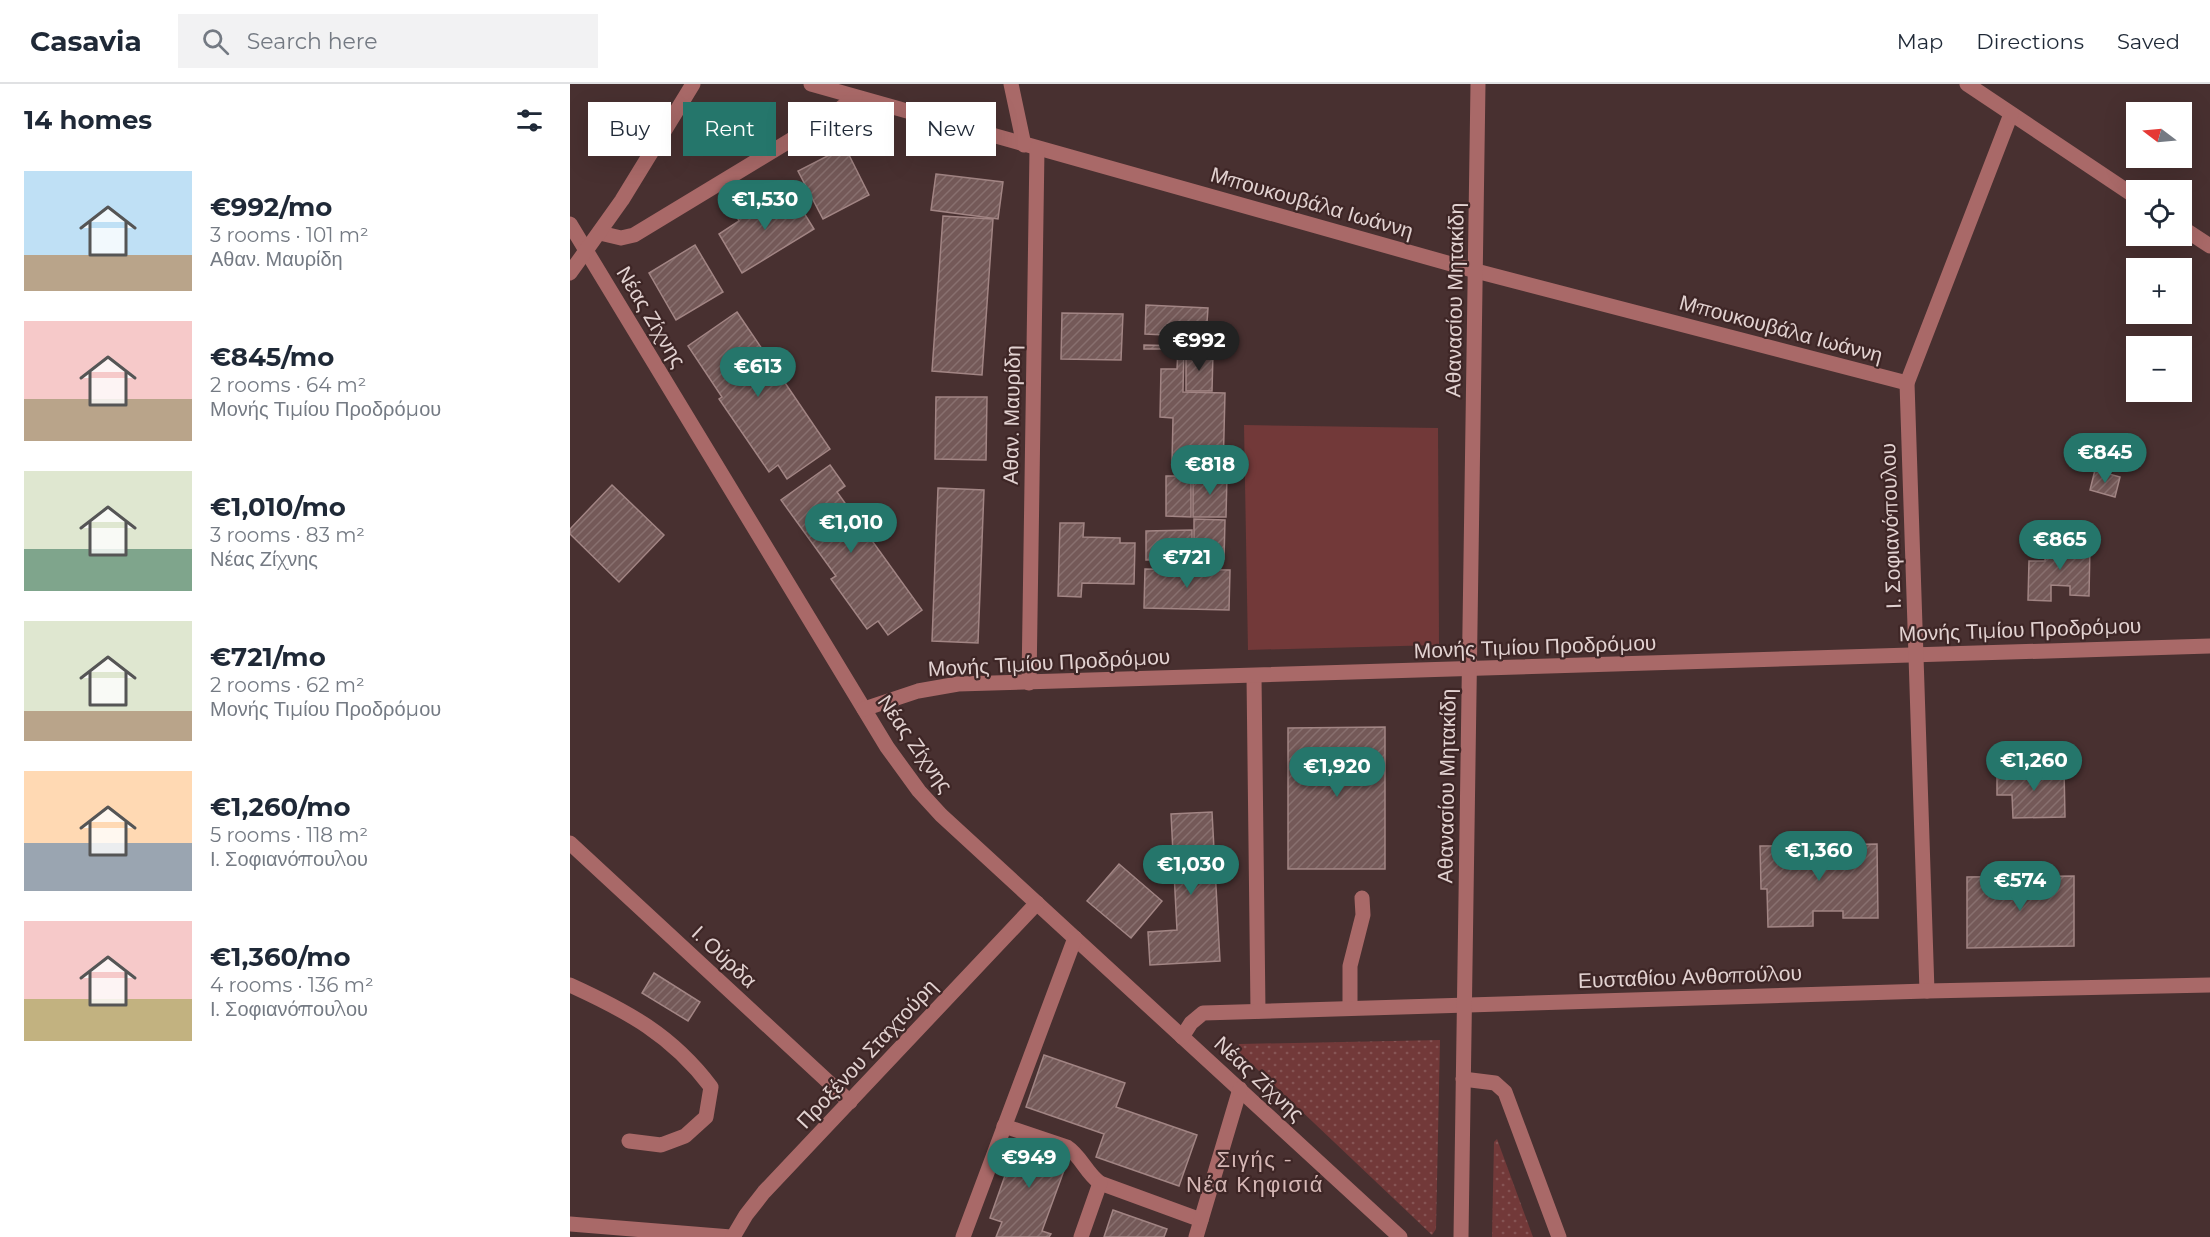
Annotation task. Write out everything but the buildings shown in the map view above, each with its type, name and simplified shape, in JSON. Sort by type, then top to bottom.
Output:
[{"type":"street","points":[[570,273],[637,177],[693,84]]},
{"type":"street","name":"Μπουκουβάλα Ιωάννη","points":[[812,84],[1476,271],[1907,383]]},
{"type":"street","name":"Αθαν. Μαυρίδη","points":[[1011,84],[1031,147],[1029,683]]},
{"type":"street","name":"Αθανασίου Μητακίδη","points":[[1461,1237],[1478,84]]},
{"type":"street","points":[[1967,84],[2126,190]]},
{"type":"street","points":[[600,233],[621,238],[634,235],[832,115],[855,97]]},
{"type":"street","name":"Ι. Σοφιανόπουλου","points":[[1927,992],[1907,383],[2011,114]]},
{"type":"street","name":"Νέας Ζίχνης","points":[[570,224],[887,747],[926,799],[1396,1235]]},
{"type":"street","points":[[2192,234],[2210,246]]},
{"type":"street","name":"Μονής Τιμίου Προδρόμου","points":[[864,709],[933,687],[958,684],[1470,671],[1916,654],[2210,646]]},
{"type":"street","points":[[1254,676],[1258,1011]]},
{"type":"street","name":"Ι. Ούρδα","points":[[570,843],[850,1102]]},
{"type":"street","points":[[1350,1008],[1350,966],[1363,915],[1362,898]]},
{"type":"street","name":"Προξένου Σταχτούρη","points":[[732,1237],[764,1192],[1037,903]]},
{"type":"street","points":[[963,1237],[1075,938]]},
{"type":"street","points":[[570,985],[615,1006],[662,1035],[698,1069],[711,1086],[706,1117],[684,1136],[661,1145],[629,1141]]},
{"type":"street","name":"Ευσταθίου Ανθοπούλου","points":[[1182,1037],[1191,1023],[1203,1013],[2210,985]]},
{"type":"street","points":[[1463,1079],[1495,1083],[1505,1092],[1559,1237]]},
{"type":"street","points":[[1196,1237],[1240,1089]]},
{"type":"street","points":[[1004,1126],[1074,1151],[1089,1173],[1100,1182],[1201,1220]]},
{"type":"street","points":[[1081,1237],[1100,1182]]},
{"type":"street","points":[[570,1224],[732,1237]]},
{"type":"shaded area","points":[[1244,425],[1438,428],[1439,645],[1248,650]]},
{"type":"shaded area","points":[[1440,1040],[1436,1229],[1432,1235],[1237,1050],[1239,1044]]},
{"type":"shaded area","points":[[1497,1139],[1533,1237],[1492,1237],[1494,1142]]},
{"type":"district","name":"Σιγής - Νέα Κηφισιά","points":[[1255,1172]]}]
